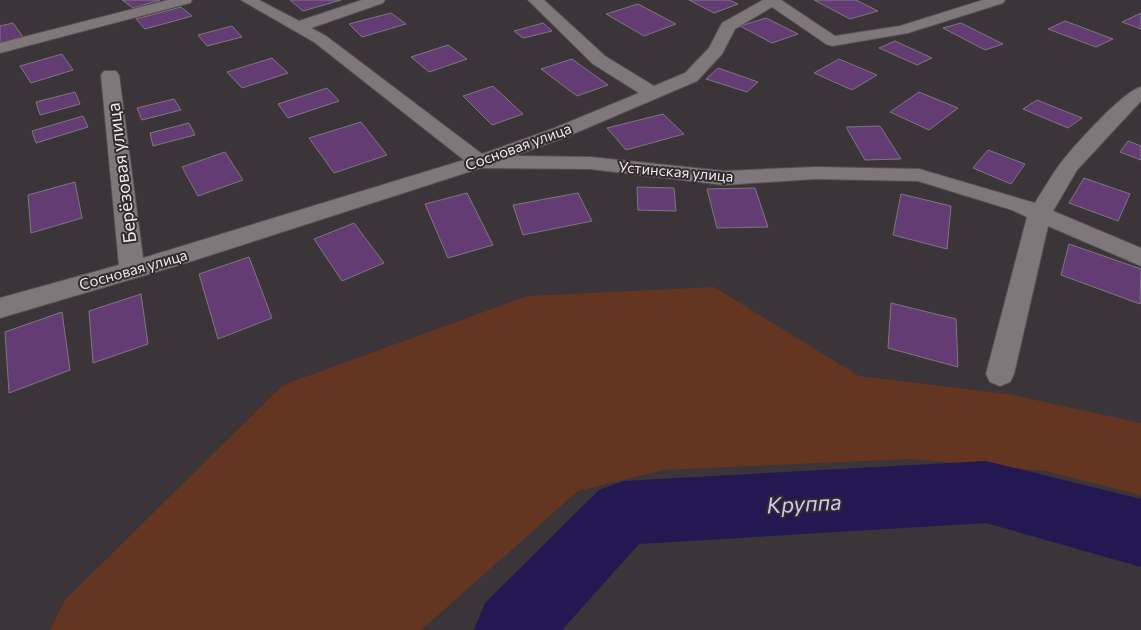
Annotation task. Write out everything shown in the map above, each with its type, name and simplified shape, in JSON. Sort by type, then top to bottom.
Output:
[{"type":"street","points":[[0,48],[185,0]]},
{"type":"street","points":[[248,0],[320,39],[479,162]]},
{"type":"street","points":[[298,27],[378,0]]},
{"type":"street","points":[[535,0],[599,60],[652,93]]},
{"type":"street","name":"Сосновая улица","points":[[0,308],[132,270],[479,162],[559,133],[691,77],[716,50],[728,26],[772,0],[832,41],[902,30],[998,0]]},
{"type":"street","name":"Берёзовая улица","points":[[110,75],[112,113],[132,270]]},
{"type":"street","points":[[1000,374],[1039,215],[1068,166],[1126,105],[1141,92]]},
{"type":"street","name":"Устинская улица","points":[[479,162],[590,163],[724,178],[815,173],[919,175],[1020,205],[1039,215],[1141,258]]},
{"type":"shaded area","points":[[714,287],[859,376],[1008,394],[1141,423],[1141,495],[1045,471],[910,459],[664,470],[578,491],[421,630],[50,630],[65,600],[283,385],[527,296]]},
{"type":"building","points":[[122,0],[160,0],[133,8]]},
{"type":"building","points":[[290,0],[341,0],[303,11]]},
{"type":"building","points":[[689,0],[729,0],[738,4],[714,13]]},
{"type":"building","points":[[814,0],[856,0],[878,11],[850,19]]},
{"type":"building","points":[[638,4],[676,24],[644,36],[606,14]]},
{"type":"building","points":[[181,7],[192,16],[145,29],[136,19]]},
{"type":"building","points":[[391,13],[406,24],[362,37],[349,24]]},
{"type":"building","points":[[1141,13],[1141,29],[1122,22]]},
{"type":"building","points":[[766,18],[798,34],[772,43],[740,26]]},
{"type":"building","points":[[1065,21],[1113,39],[1096,47],[1048,29]]},
{"type":"building","points":[[13,23],[24,38],[0,44],[0,26]]},
{"type":"building","points":[[543,23],[552,31],[523,38],[514,31]]},
{"type":"building","points":[[961,23],[1003,44],[985,50],[943,28]]},
{"type":"building","points":[[232,26],[242,37],[207,46],[198,35]]},
{"type":"building","points":[[895,41],[932,58],[917,65],[879,48]]},
{"type":"building","points":[[448,45],[467,59],[429,72],[411,57]]},
{"type":"building","points":[[62,54],[73,70],[31,83],[20,66]]},
{"type":"building","points":[[272,58],[288,73],[242,88],[227,72]]},
{"type":"building","points":[[572,59],[608,85],[577,96],[541,69]]},
{"type":"building","points":[[839,59],[877,75],[852,90],[814,73]]},
{"type":"building","points":[[718,68],[758,82],[747,92],[706,79]]},
{"type":"building","points":[[493,86],[523,114],[492,125],[463,96]]},
{"type":"building","points":[[327,88],[339,101],[288,118],[278,104]]},
{"type":"building","points":[[75,92],[80,104],[40,115],[36,102]]},
{"type":"building","points":[[919,92],[958,108],[929,130],[890,112]]},
{"type":"building","points":[[174,99],[181,110],[142,120],[137,108]]},
{"type":"building","points":[[1037,100],[1082,118],[1068,128],[1023,109]]},
{"type":"building","points":[[663,114],[684,134],[626,150],[607,128]]},
{"type":"building","points":[[83,116],[88,127],[36,143],[32,131]]},
{"type":"building","points":[[361,122],[387,155],[334,173],[309,138]]},
{"type":"building","points":[[189,123],[195,135],[153,146],[150,133]]},
{"type":"building","points":[[880,126],[901,159],[865,160],[846,127]]},
{"type":"building","points":[[1128,141],[1141,146],[1141,160],[1120,152]]},
{"type":"building","points":[[988,150],[1025,164],[1011,184],[973,168]]},
{"type":"building","points":[[225,152],[243,180],[198,196],[182,167]]},
{"type":"building","points":[[1084,178],[1130,194],[1118,221],[1069,203]]},
{"type":"building","points":[[75,182],[82,218],[31,233],[28,195]]},
{"type":"building","points":[[637,187],[674,188],[676,211],[638,210]]},
{"type":"building","points":[[755,188],[768,227],[717,228],[707,189]]},
{"type":"building","points":[[467,193],[493,245],[448,258],[425,204]]},
{"type":"building","points":[[578,193],[592,221],[523,235],[513,205]]},
{"type":"building","points":[[901,194],[951,206],[947,249],[893,235]]},
{"type":"building","points":[[354,223],[384,263],[342,281],[314,239]]},
{"type":"building","points":[[1069,244],[1141,269],[1140,304],[1061,275]]},
{"type":"building","points":[[249,257],[272,318],[218,339],[199,274]]},
{"type":"building","points":[[141,294],[148,344],[93,363],[89,311]]},
{"type":"building","points":[[891,303],[956,319],[958,367],[888,348]]},
{"type":"building","points":[[62,312],[70,370],[9,393],[5,332]]},
{"type":"waterway","name":"Круппа","points":[[512,630],[623,513],[986,492],[1141,533]]}]
